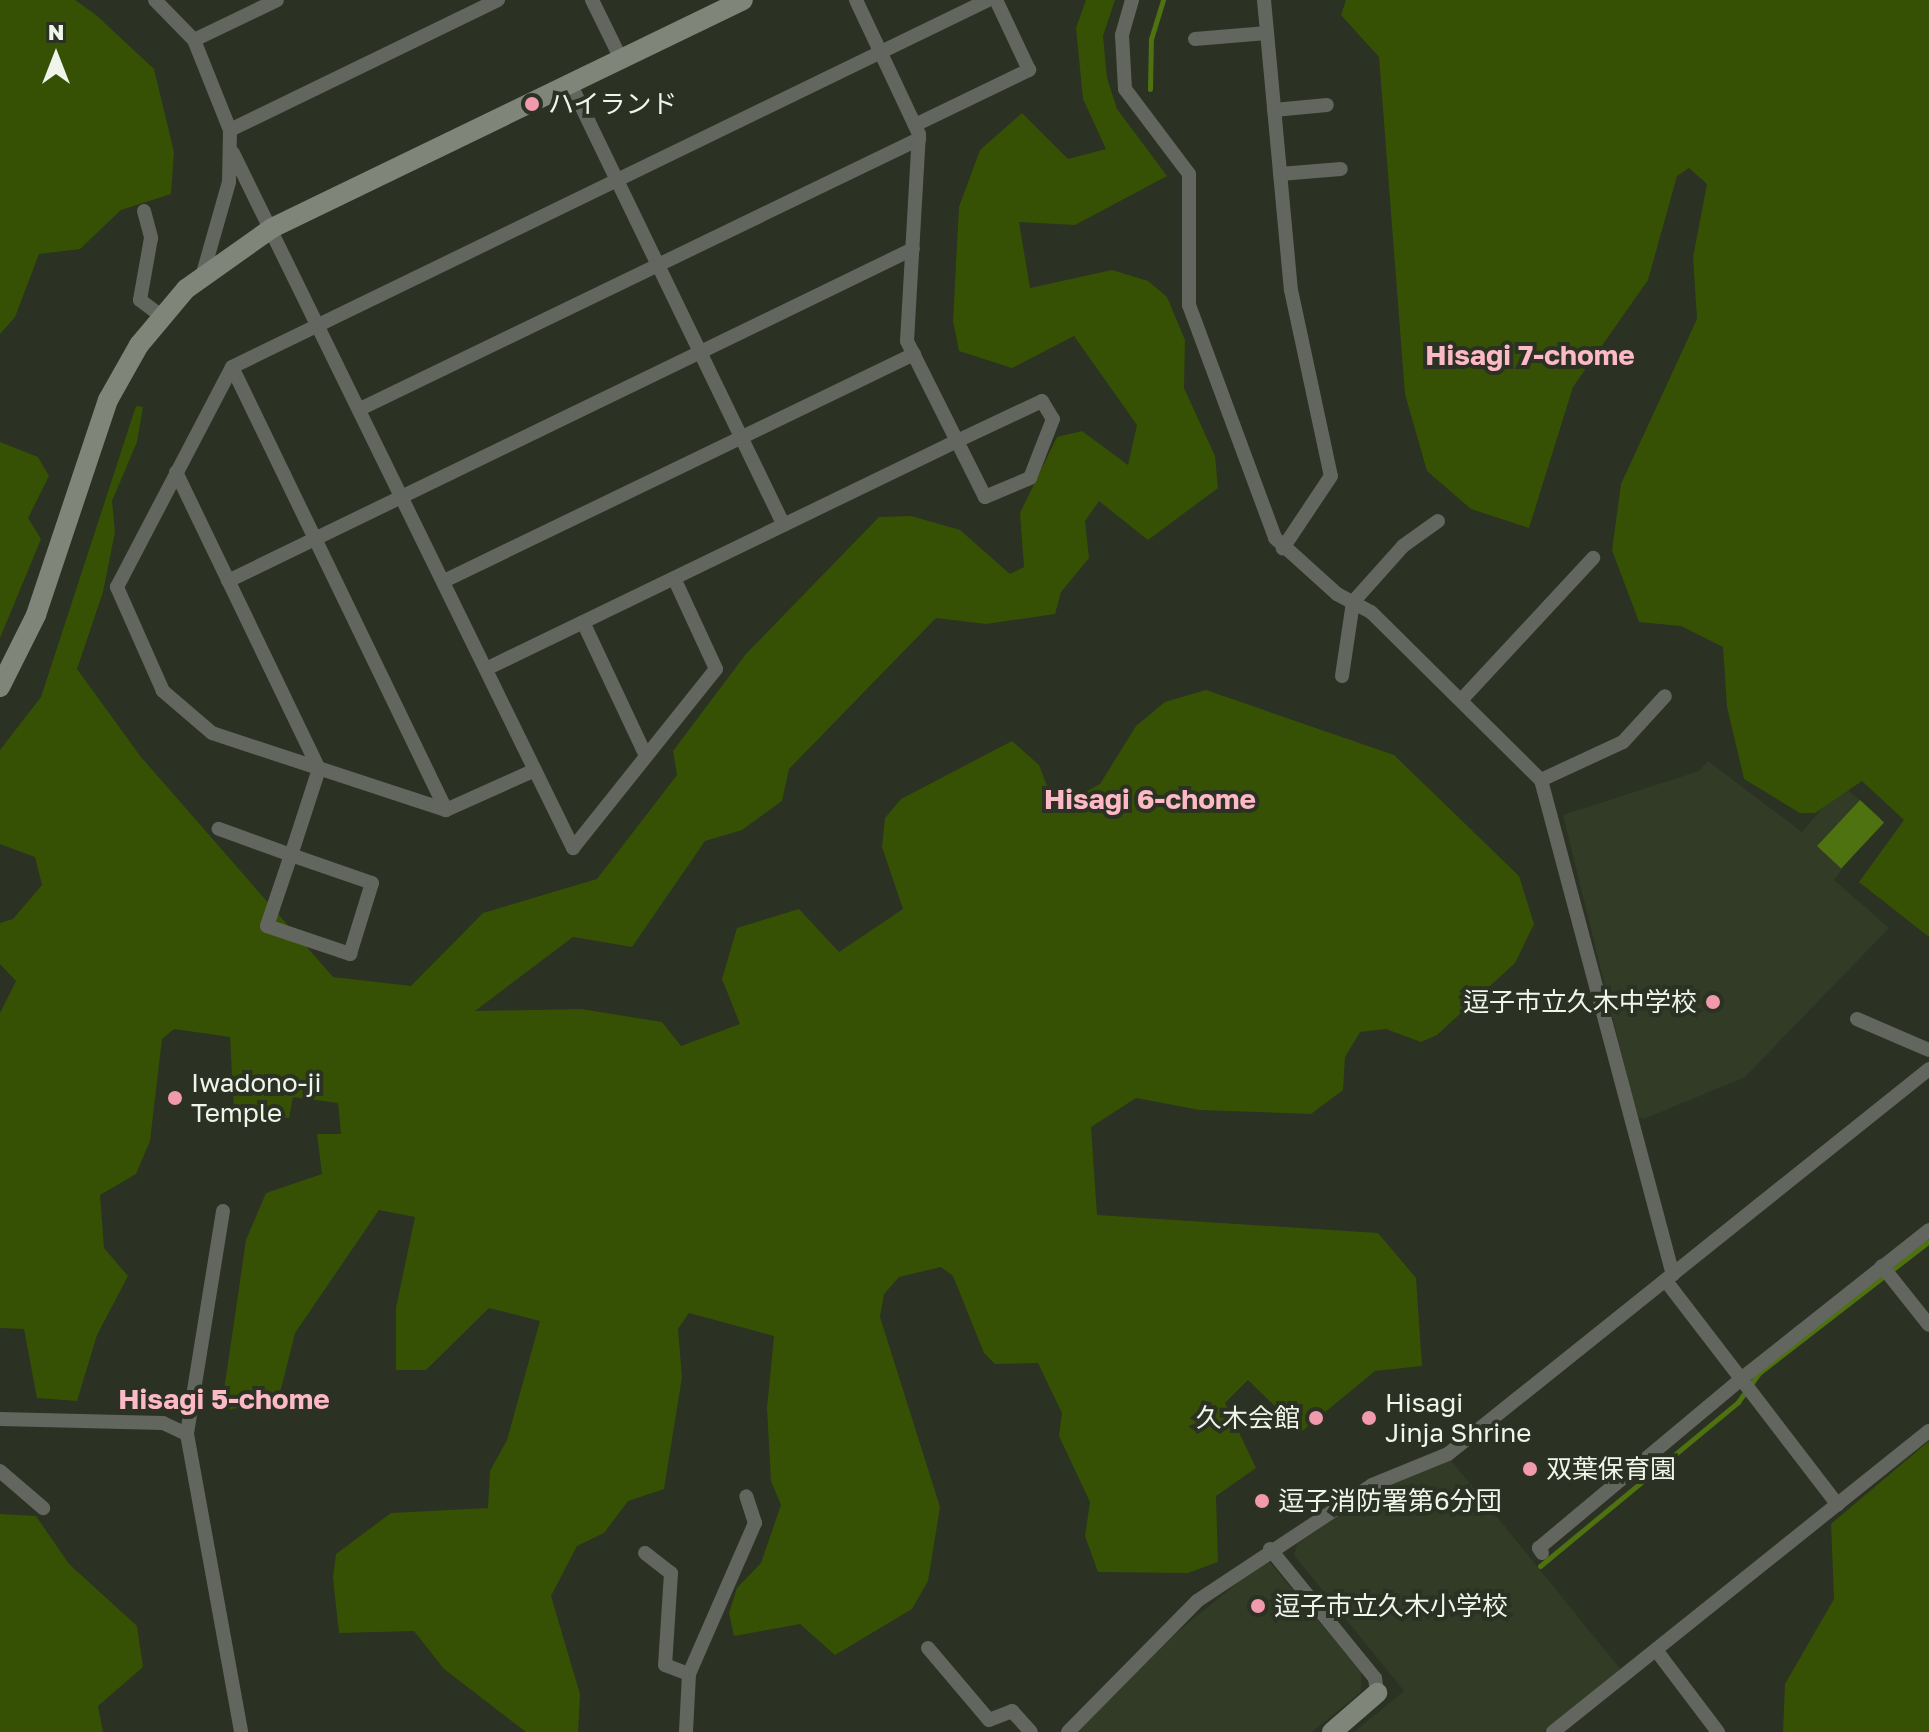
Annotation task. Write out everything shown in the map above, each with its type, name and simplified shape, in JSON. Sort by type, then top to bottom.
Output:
[{"type":"street","points":[[155,0],[194,40],[230,130],[233,153],[573,848],[716,669],[674,578]]},
{"type":"street","points":[[194,40],[277,0]]},
{"type":"street","points":[[230,130],[498,0]]},
{"type":"street","points":[[592,0],[621,59]]},
{"type":"street","points":[[486,669],[957,441],[1042,401],[1053,419],[1030,478],[985,497],[957,441],[914,354],[907,341],[917,132],[856,0]]},
{"type":"street","points":[[535,770],[446,810],[212,733],[163,691],[117,587],[232,367],[988,0]]},
{"type":"street","points":[[360,409],[658,265],[917,132],[1029,70],[996,0]]},
{"type":"street","points":[[1132,0],[1122,35],[1125,89],[1189,174],[1189,305],[1283,548],[1353,602],[1464,697],[1541,780],[1555,813],[1670,1278],[1746,1385],[1838,1505]]},
{"type":"street","points":[[1264,0],[1291,290],[1331,476],[1283,548]]},
{"type":"street","points":[[0,687],[36,615],[108,400],[161,316],[203,273],[272,228],[733,2]]},
{"type":"street","points":[[1195,39],[1267,33]]},
{"type":"street","points":[[570,83],[784,525]]},
{"type":"street","points":[[1274,110],[1327,105]]},
{"type":"street","points":[[203,273],[233,153]]},
{"type":"street","points":[[1280,174],[1341,169]]},
{"type":"street","points":[[144,211],[151,238],[140,300],[161,316]]},
{"type":"street","points":[[228,581],[913,249]]},
{"type":"street","points":[[444,581],[914,354]]},
{"type":"street","points":[[232,367],[446,810]]},
{"type":"street","points":[[176,472],[319,769],[291,855],[267,926],[350,954],[372,883],[291,855],[219,829]]},
{"type":"street","points":[[1342,676],[1353,602],[1403,546],[1438,521]]},
{"type":"street","points":[[1464,697],[1593,558]]},
{"type":"street","points":[[583,622],[646,756]]},
{"type":"street","points":[[1541,780],[1623,742],[1665,696]]},
{"type":"street","points":[[1857,1019],[1929,1050]]},
{"type":"street","points":[[1068,1732],[1197,1601],[1270,1549],[1372,1485],[1448,1454],[1929,1069]]},
{"type":"street","points":[[223,1211],[187,1434],[241,1732]]},
{"type":"street","points":[[1542,1553],[1539,1548],[1886,1271],[1929,1230]]},
{"type":"street","points":[[1886,1271],[1929,1325]]},
{"type":"street","points":[[0,1419],[163,1423],[187,1434]]},
{"type":"street","points":[[1553,1732],[1929,1431]]},
{"type":"street","points":[[0,1471],[43,1508]]},
{"type":"street","points":[[686,1732],[689,1674],[755,1523],[746,1496]]},
{"type":"street","points":[[1270,1549],[1375,1678],[1377,1693],[1332,1732]]},
{"type":"street","points":[[645,1553],[671,1573],[665,1665],[689,1674]]},
{"type":"street","points":[[928,1648],[989,1720],[1012,1711],[1031,1732]]},
{"type":"street","points":[[1656,1650],[1718,1732]]},
{"type":"shaded area","points":[[0,0],[75,0],[96,15],[154,69],[174,152],[171,194],[121,210],[80,249],[39,254],[15,317],[0,334]]},
{"type":"shaded area","points":[[1086,0],[1115,0],[1103,36],[1107,78],[1117,109],[1167,176],[1075,225],[1019,222],[1030,288],[1112,270],[1148,281],[1167,297],[1185,340],[1184,388],[1215,456],[1218,488],[1148,540],[1099,501],[1085,521],[1089,558],[1061,592],[1055,614],[986,624],[936,618],[789,769],[782,801],[742,830],[705,841],[632,947],[573,937],[475,1011],[581,1009],[662,1022],[681,1046],[740,1024],[722,979],[737,928],[799,909],[839,952],[903,909],[882,847],[885,818],[901,799],[1012,741],[1039,765],[1056,809],[1100,784],[1136,726],[1165,702],[1206,690],[1394,755],[1519,876],[1534,924],[1515,963],[1437,1035],[1421,1042],[1386,1029],[1360,1032],[1345,1057],[1343,1090],[1311,1114],[1200,1110],[1136,1098],[1091,1127],[1097,1215],[1378,1233],[1416,1278],[1422,1366],[1375,1371],[1301,1432],[1248,1380],[1225,1403],[1256,1468],[1216,1496],[1218,1562],[1188,1573],[1098,1572],[1085,1536],[1090,1502],[1059,1436],[1062,1413],[1038,1363],[995,1364],[984,1353],[953,1276],[941,1267],[899,1277],[884,1294],[880,1317],[940,1507],[928,1581],[912,1609],[835,1655],[800,1624],[734,1636],[729,1613],[737,1588],[761,1563],[781,1505],[771,1481],[767,1408],[774,1336],[689,1313],[678,1329],[682,1377],[664,1489],[628,1501],[604,1533],[577,1546],[551,1596],[580,1694],[578,1732],[526,1732],[444,1669],[414,1631],[339,1633],[333,1578],[336,1554],[391,1513],[488,1508],[490,1471],[507,1440],[540,1321],[489,1308],[426,1370],[396,1370],[396,1308],[415,1217],[379,1210],[295,1333],[278,1401],[221,1411],[246,1240],[266,1193],[322,1174],[317,1134],[341,1134],[338,1103],[293,1097],[289,1118],[234,1113],[230,1037],[174,1029],[162,1039],[150,1141],[136,1174],[100,1195],[104,1248],[128,1276],[97,1335],[77,1401],[37,1398],[24,1329],[0,1328],[0,1013],[16,981],[0,964],[0,923],[13,919],[42,885],[35,857],[0,844],[0,750],[41,697],[136,406],[143,407],[137,442],[112,501],[115,532],[103,592],[77,669],[141,757],[333,977],[411,986],[483,913],[597,879],[677,775],[673,751],[746,654],[879,517],[911,516],[960,530],[1010,574],[1024,567],[1020,513],[1057,437],[1082,431],[1128,465],[1137,425],[1074,336],[1012,368],[959,351],[953,321],[959,207],[980,150],[1022,113],[1068,159],[1106,149],[1083,99],[1076,28]]},
{"type":"shaded area","points":[[1346,0],[1929,0],[1929,937],[1859,882],[1904,820],[1862,781],[1815,813],[1800,813],[1744,779],[1727,707],[1723,647],[1681,626],[1639,622],[1612,550],[1621,484],[1697,319],[1693,257],[1707,184],[1689,168],[1677,176],[1648,280],[1573,387],[1529,528],[1471,509],[1427,471],[1405,394],[1379,57],[1341,15]]},
{"type":"shaded area","points":[[0,442],[38,457],[49,476],[28,518],[41,539],[0,638]]},
{"type":"shaded area","name":"逗子市立久木中学校","points":[[1708,761],[1802,832],[1842,785],[1880,817],[1834,880],[1889,928],[1745,1077],[1644,1119],[1637,1117],[1563,815],[1699,771]]},
{"type":"shaded area","points":[[1860,800],[1884,823],[1841,869],[1817,846]]},
{"type":"shaded area","points":[[1929,1441],[1929,1732],[1783,1732],[1785,1684],[1834,1599],[1831,1524]]},
{"type":"shaded area","points":[[1450,1459],[1621,1670],[1543,1732],[1354,1732],[1404,1691],[1294,1555],[1297,1544],[1376,1491]]},
{"type":"shaded area","points":[[0,1514],[36,1516],[69,1564],[137,1626],[143,1667],[98,1706],[103,1732],[0,1732]]},
{"type":"shaded area","name":"逗子市立久木小学校","points":[[1267,1559],[1361,1671],[1361,1692],[1312,1732],[1076,1732],[1150,1654]]},
{"type":"waterway","points":[[1150,89],[1151,39],[1163,0]]},
{"type":"waterway","points":[[1540,1566],[1738,1402],[1759,1373],[1929,1241]]},
{"type":"place","name":"ハイランド","points":[[532,104]]},
{"type":"place","name":"逗子市立久木中学校","points":[[1713,1002]]},
{"type":"place","name":"Iwadono-ji Temple","points":[[175,1098]]},
{"type":"place","name":"久木会館","points":[[1316,1418]]},
{"type":"place","name":"Hisagi Jinja Shrine","points":[[1369,1418]]},
{"type":"place","name":"双葉保育園","points":[[1530,1469]]},
{"type":"place","name":"逗子消防署第6分団","points":[[1262,1501]]},
{"type":"place","name":"逗子市立久木小学校","points":[[1258,1606]]},
{"type":"district","name":"Hisagi 7-chome","points":[[1530,355]]},
{"type":"district","name":"Hisagi 6-chome","points":[[1150,799]]},
{"type":"district","name":"Hisagi 5-chome","points":[[224,1399]]}]
